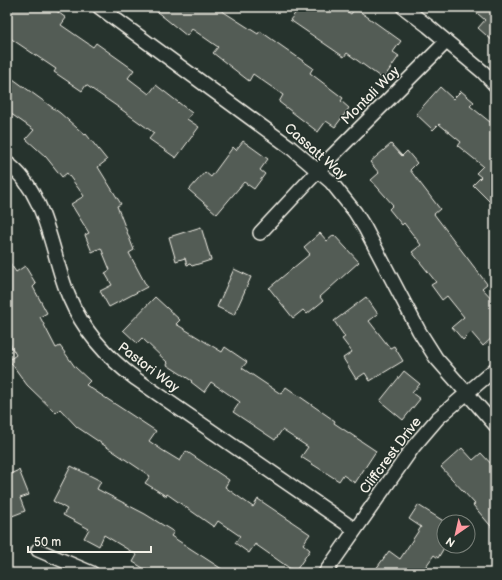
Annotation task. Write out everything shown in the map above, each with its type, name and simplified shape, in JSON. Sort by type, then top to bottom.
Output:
[{"type":"street","name":"Cassatt Way","points":[[99,7],[290,147],[331,182],[355,212],[419,331],[436,358],[495,425]]},
{"type":"street","points":[[403,7],[483,72],[495,85]]},
{"type":"street","name":"Montali Way","points":[[260,233],[318,170],[446,42]]},
{"type":"street","name":"Pastori Way","points":[[7,163],[24,180],[37,202],[49,231],[68,295],[84,327],[102,352],[136,379],[354,529]]},
{"type":"street","name":"Cliffcrest Drive","points":[[326,573],[354,529],[414,446],[438,418],[495,370]]},
{"type":"street","points":[[38,550],[92,573]]},
{"type":"building","points":[[7,7],[51,7],[66,18],[61,25],[93,47],[96,43],[134,70],[128,78],[149,94],[156,85],[192,113],[187,119],[199,127],[176,158],[149,139],[154,133],[118,107],[86,85],[82,91],[54,72],[56,69],[7,36]]},
{"type":"building","points":[[151,7],[216,7],[258,34],[260,31],[313,68],[310,73],[343,98],[341,101],[349,108],[335,127],[326,121],[318,132],[279,102],[283,95],[253,74],[249,81],[213,53],[218,47],[192,29],[187,36]]},
{"type":"building","points":[[300,7],[340,7],[351,14],[355,8],[401,41],[393,52],[399,56],[383,79],[347,53],[344,57],[290,20]]},
{"type":"building","points":[[470,7],[495,7],[495,43],[478,28],[485,20]]},
{"type":"building","points":[[13,79],[60,113],[85,135],[86,134],[107,160],[98,167],[121,204],[117,206],[134,250],[129,253],[147,287],[109,307],[100,291],[112,285],[105,273],[110,270],[101,248],[92,252],[85,235],[89,233],[71,204],[84,196],[67,173],[62,177],[46,157],[26,139],[34,130],[7,111],[7,88]]},
{"type":"building","points":[[440,87],[453,99],[461,91],[474,102],[470,106],[495,126],[495,207],[473,185],[481,177],[476,173],[483,166],[458,146],[461,142],[439,124],[433,130],[416,114]]},
{"type":"building","points":[[243,141],[268,159],[260,170],[265,174],[254,189],[244,182],[217,214],[189,190],[205,172],[211,177],[233,147],[236,150]]},
{"type":"building","points":[[391,144],[402,156],[407,151],[417,163],[410,170],[440,209],[434,214],[487,284],[482,288],[495,302],[495,335],[483,346],[471,332],[463,340],[452,327],[464,317],[447,296],[442,300],[431,285],[436,282],[412,252],[421,245],[404,223],[402,225],[389,209],[393,205],[371,180],[379,173],[370,162]]},
{"type":"building","points":[[201,227],[211,260],[192,266],[190,264],[187,265],[185,258],[176,261],[169,237]]},
{"type":"building","points":[[320,233],[327,241],[334,235],[359,262],[320,297],[323,301],[307,314],[303,310],[293,318],[269,288],[310,254],[304,247]]},
{"type":"building","points":[[7,259],[16,272],[25,266],[36,284],[33,287],[47,313],[40,317],[56,348],[60,346],[75,367],[90,381],[86,385],[156,431],[149,441],[162,450],[180,461],[186,451],[229,480],[225,487],[253,507],[258,499],[310,534],[303,544],[310,550],[295,572],[255,544],[249,553],[235,543],[240,536],[218,521],[214,527],[167,494],[166,496],[145,483],[150,476],[77,427],[60,409],[56,413],[27,385],[9,360],[16,355],[7,339]]},
{"type":"building","points":[[234,269],[251,277],[234,315],[217,307]]},
{"type":"building","points":[[155,297],[180,320],[176,324],[222,352],[225,347],[247,362],[242,368],[281,394],[286,387],[335,421],[334,423],[376,451],[355,483],[343,475],[339,481],[301,457],[308,447],[282,430],[275,440],[233,412],[240,402],[211,382],[204,392],[191,382],[192,381],[167,365],[168,363],[142,338],[137,343],[123,330]]},
{"type":"building","points":[[366,297],[378,314],[369,321],[390,348],[394,346],[403,361],[370,381],[365,373],[356,379],[343,358],[352,352],[342,339],[345,337],[334,321]]},
{"type":"building","points":[[404,371],[420,384],[412,393],[420,399],[403,420],[380,401]]},
{"type":"building","points":[[462,448],[473,460],[481,453],[495,468],[495,531],[473,505],[475,504],[441,467]]},
{"type":"building","points":[[71,466],[101,481],[97,489],[145,514],[174,532],[171,536],[228,573],[151,573],[133,562],[137,555],[104,535],[99,546],[84,538],[89,529],[63,515],[67,509],[53,501]]},
{"type":"building","points":[[7,468],[10,474],[19,470],[29,495],[20,498],[25,511],[7,518]]},
{"type":"building","points":[[418,505],[436,516],[436,554],[440,554],[438,558],[434,555],[421,573],[373,573],[389,551],[400,559],[421,527],[409,519]]}]
